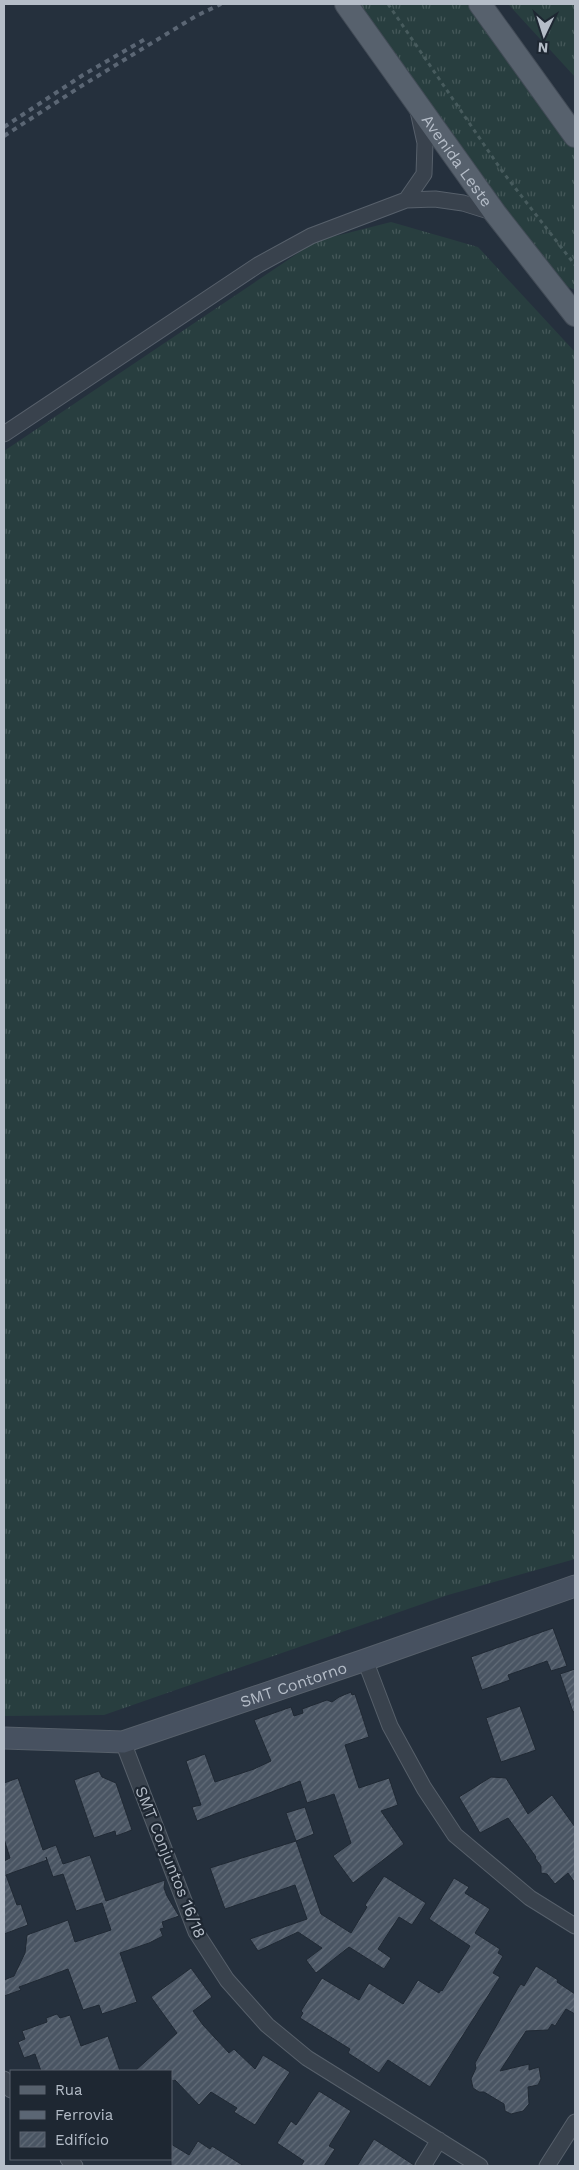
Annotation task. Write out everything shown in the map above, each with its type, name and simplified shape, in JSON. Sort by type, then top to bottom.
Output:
[{"type":"main road","name":"Avenida Leste","points":[[346,4],[495,213],[544,278],[575,315]]},
{"type":"main road","points":[[480,4],[575,136]]},
{"type":"main road","points":[[544,278],[568,291],[575,292]]},
{"type":"street","points":[[406,200],[424,174],[425,143],[416,100]]},
{"type":"street","points":[[4,434],[258,265],[311,236],[406,200],[444,200],[463,203],[495,213]]},
{"type":"street","name":"SMT Contorno","points":[[4,1738],[123,1742],[575,1586]]},
{"type":"street","points":[[365,1660],[390,1726],[424,1788],[455,1835],[530,1898],[575,1926]]},
{"type":"street","name":"SMT Conjuntos 16/18","points":[[123,1742],[196,1932],[227,1980],[267,2025],[306,2058],[480,2166]]},
{"type":"street","points":[[547,2166],[575,2122]]},
{"type":"street","points":[[423,2166],[440,2140]]},
{"type":"path","points":[[388,4],[502,171],[575,265]]},
{"type":"green space","points":[[345,4],[486,4],[575,131],[575,290],[543,277]]},
{"type":"green space","points":[[508,4],[575,4],[575,77]]},
{"type":"green space","points":[[391,222],[478,247],[575,352],[575,1559],[448,1595],[104,1715],[4,1716],[4,451],[316,241]]},
{"type":"building","points":[[553,1628],[567,1666],[551,1671],[547,1661],[508,1675],[510,1680],[482,1690],[471,1657]]},
{"type":"building","points":[[575,1669],[575,1711],[573,1712],[560,1674]]},
{"type":"building","points":[[351,1692],[352,1695],[355,1694],[369,1737],[345,1745],[359,1788],[389,1778],[398,1805],[381,1811],[404,1844],[353,1883],[333,1856],[351,1843],[334,1794],[307,1803],[300,1781],[197,1821],[192,1807],[201,1805],[186,1761],[205,1754],[215,1782],[254,1769],[271,1761],[254,1720],[291,1707],[294,1716],[303,1713],[302,1709],[327,1700],[332,1702]]},
{"type":"building","points":[[520,1706],[536,1750],[501,1762],[486,1718]]},
{"type":"building","points":[[99,1771],[102,1777],[116,1783],[132,1830],[116,1836],[115,1831],[94,1838],[74,1780]]},
{"type":"building","points":[[491,1777],[506,1778],[528,1814],[552,1795],[575,1827],[575,1883],[568,1873],[555,1884],[547,1874],[541,1873],[541,1866],[536,1857],[508,1818],[480,1833],[459,1797]]},
{"type":"building","points":[[18,1778],[43,1850],[56,1845],[63,1864],[90,1855],[106,1901],[165,1880],[164,1888],[167,1896],[179,1916],[162,1922],[164,1928],[160,1929],[163,1936],[120,1953],[137,2002],[102,2014],[99,2005],[83,2010],[68,1969],[19,1987],[21,1990],[4,1996],[4,1980],[14,1976],[25,1953],[27,1935],[68,1920],[75,1942],[111,1930],[102,1903],[76,1911],[63,1874],[53,1877],[46,1857],[47,1860],[6,1875],[17,1905],[21,1904],[28,1925],[4,1934],[4,1861],[10,1858],[4,1839],[4,1783]]},
{"type":"building","points":[[305,1807],[314,1834],[296,1841],[286,1813]]},
{"type":"building","points":[[296,1841],[321,1914],[351,1933],[367,1907],[365,1905],[384,1876],[426,1903],[412,1925],[399,1917],[378,1949],[391,1958],[384,1969],[349,1947],[316,1973],[306,1960],[322,1948],[298,1932],[258,1951],[250,1939],[307,1919],[295,1885],[225,1909],[210,1868]]},
{"type":"building","points":[[454,1878],[469,1887],[465,1893],[490,1909],[475,1933],[500,1949],[498,1953],[503,1956],[493,1973],[500,1977],[430,2087],[388,2060],[379,2073],[348,2053],[350,2049],[300,2018],[303,2013],[301,2011],[322,1978],[359,2000],[369,1983],[403,2004],[418,1980],[439,1993],[442,1991],[470,1946],[429,1919]]},
{"type":"building","points":[[536,1966],[575,1994],[575,2014],[566,2009],[555,2026],[552,2024],[548,2030],[526,2031],[500,2071],[529,2064],[529,2070],[539,2067],[541,2079],[538,2085],[528,2087],[529,2104],[523,2111],[511,2114],[505,2111],[504,2104],[473,2088],[471,2079],[476,2068],[475,2063],[518,1988],[521,1984],[524,1986]]},
{"type":"building","points":[[191,1968],[212,1997],[193,2011],[203,2025],[229,2053],[234,2049],[255,2069],[263,2055],[290,2072],[255,2125],[234,2112],[237,2108],[211,2092],[199,2105],[175,2080],[172,2080],[172,2070],[136,2070],[177,2033],[151,1997]]},
{"type":"building","points":[[57,2014],[60,2018],[70,2015],[81,2046],[108,2036],[120,2070],[41,2070],[35,2054],[24,2058],[18,2042],[25,2039],[22,2031],[47,2022],[46,2018]]},
{"type":"building","points":[[319,2091],[351,2111],[329,2146],[335,2149],[324,2166],[301,2166],[304,2161],[277,2143],[291,2121],[296,2125]]},
{"type":"building","points":[[374,2139],[414,2165],[414,2166],[357,2166]]},
{"type":"building","points":[[198,2141],[210,2149],[212,2146],[244,2166],[171,2166],[172,2145],[189,2155]]},
{"type":"railway","points":[[4,136],[196,16],[221,4]]},
{"type":"railway","points":[[4,127],[83,75],[147,38]]}]
